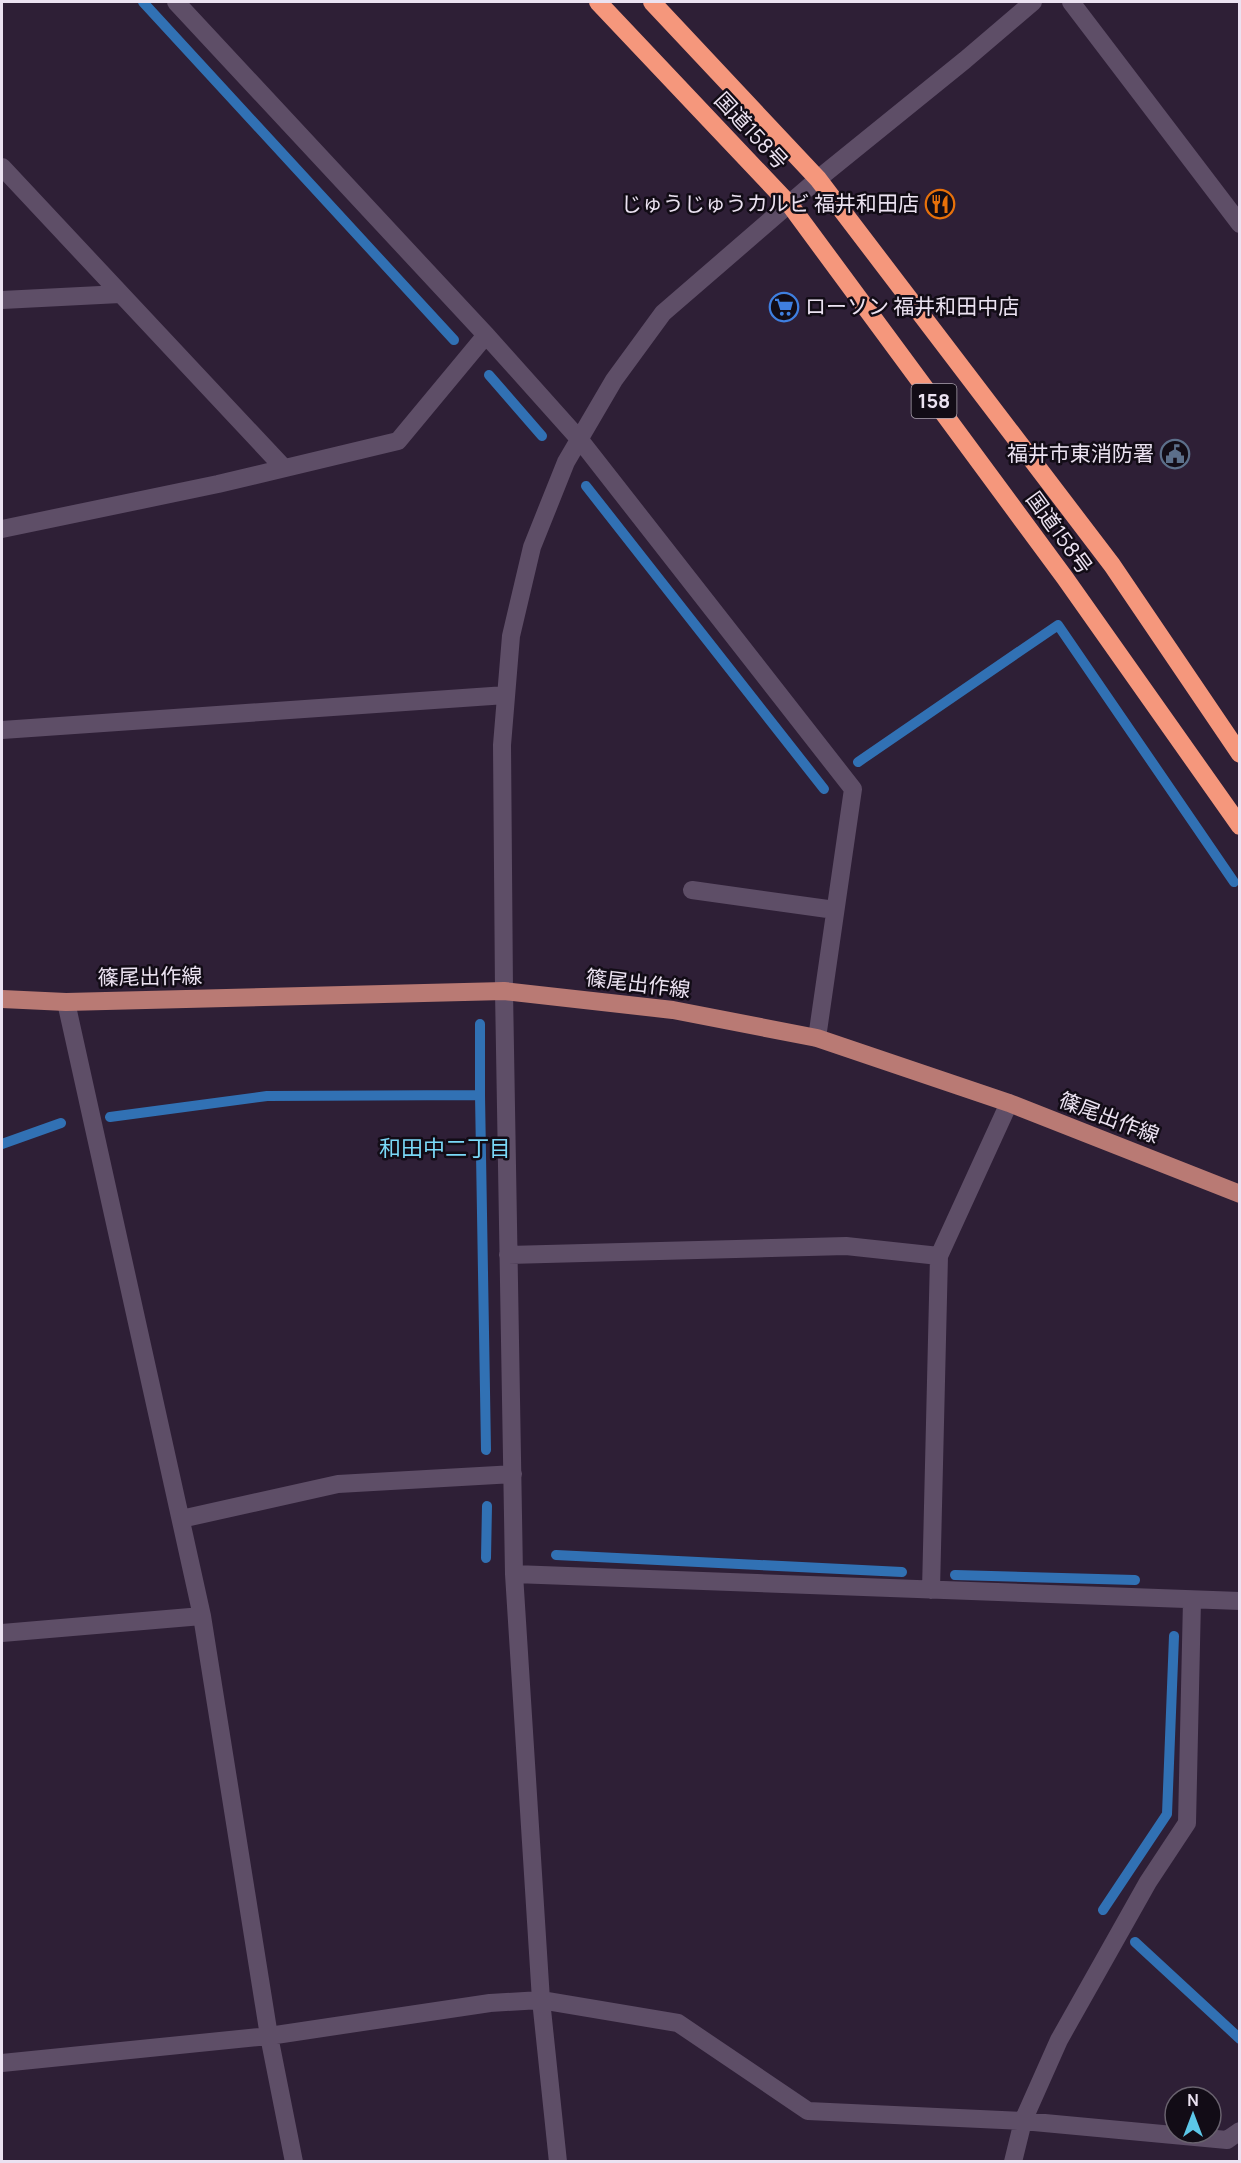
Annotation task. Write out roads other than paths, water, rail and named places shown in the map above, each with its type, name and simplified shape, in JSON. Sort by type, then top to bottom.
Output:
[{"type":"highway","name":"国道158号","points":[[598,2],[790,205],[1065,578],[1239,826]]},
{"type":"highway","name":"国道158号","points":[[652,2],[818,179],[1112,566],[1239,754]]},
{"type":"main road","name":"篠尾出作線","points":[[2,999],[66,1002],[504,991],[673,1010],[817,1038],[1010,1103],[1239,1194]]},
{"type":"street","points":[[176,2],[486,335],[580,440],[853,789],[817,1038]]},
{"type":"street","points":[[558,2162],[541,2000],[514,1575],[502,745],[511,636],[532,547],[566,462],[614,380],[663,313],[818,179],[1033,2]]},
{"type":"street","points":[[1071,2],[1239,223]]},
{"type":"street","points":[[2,167],[284,468]]},
{"type":"street","points":[[2,300],[120,294]]},
{"type":"street","points":[[2,529],[398,441],[486,335]]},
{"type":"street","points":[[2,730],[506,695]]},
{"type":"street","points":[[692,890],[836,910]]},
{"type":"street","points":[[66,1002],[202,1616],[268,2036],[294,2162]]},
{"type":"street","points":[[930,1590],[939,1256],[1010,1103]]},
{"type":"street","points":[[508,1255],[846,1245],[939,1256]]},
{"type":"street","points":[[181,1519],[339,1484],[513,1474]]},
{"type":"street","points":[[514,1575],[1239,1601]]},
{"type":"street","points":[[1013,2162],[1023,2121],[1059,2040],[1148,1882],[1187,1822],[1191,1600]]},
{"type":"street","points":[[2,1633],[202,1616]]},
{"type":"street","points":[[2,2063],[268,2036],[490,2003],[541,2000],[678,2023],[808,2111],[1023,2121],[1227,2140],[1239,2131]]},
{"type":"waterway","points":[[143,2],[454,340]]},
{"type":"waterway","points":[[489,375],[542,436]]},
{"type":"waterway","points":[[586,486],[824,789]]},
{"type":"waterway","points":[[858,762],[1058,625],[1234,882]]},
{"type":"waterway","points":[[110,1117],[267,1096],[480,1095],[480,1024]]},
{"type":"waterway","points":[[480,1095],[486,1450]]},
{"type":"waterway","points":[[2,1144],[61,1123]]},
{"type":"waterway","points":[[486,1558],[487,1506]]},
{"type":"waterway","points":[[556,1555],[902,1572]]},
{"type":"waterway","points":[[955,1575],[1135,1580]]},
{"type":"waterway","points":[[1103,1910],[1167,1814],[1174,1636]]},
{"type":"waterway","points":[[1135,1942],[1240,2039]]},
{"type":"place","name":"じゅうじゅうカルビ 福井和田店","points":[[940,204]]},
{"type":"place","name":"ローソン 福井和田中店","points":[[784,307]]},
{"type":"place","name":"福井市東消防署","points":[[1175,454]]},
{"type":"district","name":"和田中二丁目","points":[[445,1148]]}]
